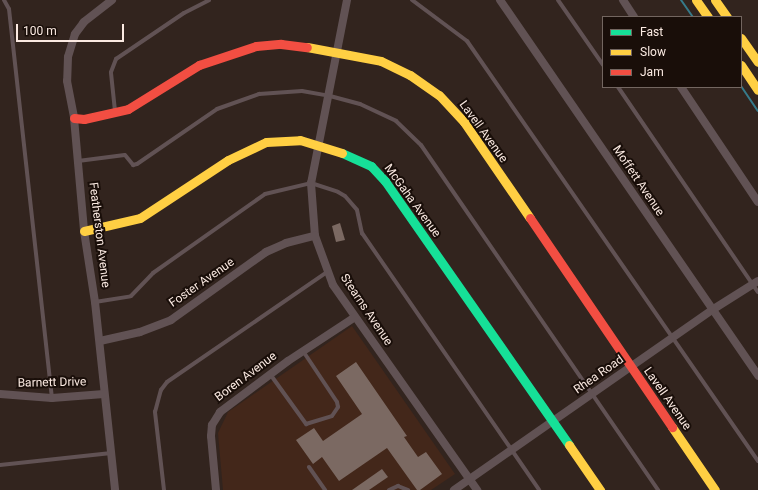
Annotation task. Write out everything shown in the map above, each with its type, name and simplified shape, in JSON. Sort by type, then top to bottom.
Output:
[{"type":"street","name":"Stearns Avenue","points":[[347,0],[330,96],[311,183],[314,236],[327,272],[355,317],[477,490]]},
{"type":"street","name":"Moffett Avenue","points":[[500,0],[758,376]]},
{"type":"street","points":[[623,0],[633,16]]},
{"type":"street","points":[[696,0],[707,16]]},
{"type":"street","points":[[715,0],[726,16]]},
{"type":"street","name":"Featherston Avenue","points":[[109,1],[84,22],[71,45],[67,81],[74,118],[84,231],[96,302],[104,394],[112,452],[115,490]]},
{"type":"street","points":[[742,39],[758,61],[742,67],[758,90]]},
{"type":"street","name":"Lavell Avenue","points":[[74,118],[84,119],[128,109],[152,96],[199,65],[246,48],[281,44],[338,51],[381,61],[397,68],[426,85],[453,109],[715,490]]},
{"type":"street","points":[[682,88],[758,202]]},
{"type":"street","name":"McGaha Avenue","points":[[84,231],[140,218],[228,160],[256,145],[284,139],[319,144],[356,157],[380,175],[600,490]]},
{"type":"street","name":"Foster Avenue","points":[[100,341],[140,332],[170,320],[266,252],[286,243],[314,236]]},
{"type":"street","name":"Rhea Road","points":[[454,490],[712,310],[755,283]]},
{"type":"street","name":"Boren Avenue","points":[[216,490],[210,436],[212,425],[223,408],[303,351],[355,317]]},
{"type":"street","name":"Barnett Drive","points":[[0,394],[52,398],[104,394]]},
{"type":"lane","points":[[4,0],[9,9],[52,398]]},
{"type":"lane","points":[[116,112],[111,72],[116,59],[184,13],[209,0]]},
{"type":"lane","points":[[412,0],[467,42],[758,461]]},
{"type":"lane","points":[[558,0],[602,65]]},
{"type":"lane","points":[[619,88],[755,283],[758,292]]},
{"type":"lane","points":[[78,161],[125,155],[134,165],[137,164],[217,109],[253,96],[302,91],[330,96],[360,104],[396,121],[421,146],[658,490]]},
{"type":"lane","points":[[96,302],[132,296],[152,272],[265,194],[311,183],[338,192],[357,210],[362,233],[539,490]]},
{"type":"lane","points":[[164,490],[155,412],[162,390],[167,382],[327,272]]},
{"type":"lane","points":[[270,374],[306,424],[332,416],[338,407],[337,402],[303,351]]},
{"type":"lane","points":[[0,465],[112,452]]},
{"type":"lane","points":[[309,467],[325,490]]},
{"type":"lane","points":[[389,490],[398,486],[408,490]]},
{"type":"shaded area","points":[[352,326],[455,474],[431,490],[223,490],[218,433],[228,412]]},
{"type":"building","points":[[340,223],[345,240],[336,242],[332,226]]},
{"type":"building","points":[[356,362],[407,436],[404,437],[418,457],[426,452],[442,474],[420,490],[417,490],[387,448],[339,481],[322,457],[313,464],[296,440],[314,428],[323,441],[362,414],[336,376]]},
{"type":"building","points":[[382,469],[388,477],[369,490],[352,490]]},
{"type":"waterway","points":[[681,0],[692,16]]},
{"type":"waterway","points":[[742,87],[758,111]]},
{"type":"traffic: fast","points":[[342,153],[371,166],[385,181],[569,445]]},
{"type":"traffic: slow","points":[[696,0],[707,16]]},
{"type":"traffic: slow","points":[[715,0],[726,16]]},
{"type":"traffic: slow","points":[[742,39],[758,62]]},
{"type":"traffic: slow","points":[[307,47],[381,61],[410,75],[439,95],[464,122],[530,218]]},
{"type":"traffic: slow","points":[[742,66],[758,90]]},
{"type":"traffic: slow","points":[[84,231],[140,218],[228,160],[266,142],[300,140],[342,153]]},
{"type":"traffic: slow","points":[[672,427],[715,490]]},
{"type":"traffic: slow","points":[[569,445],[600,490]]},
{"type":"traffic: jam","points":[[74,118],[84,119],[128,109],[199,65],[256,46],[281,44],[307,47]]},
{"type":"traffic: jam","points":[[530,218],[672,427]]}]
